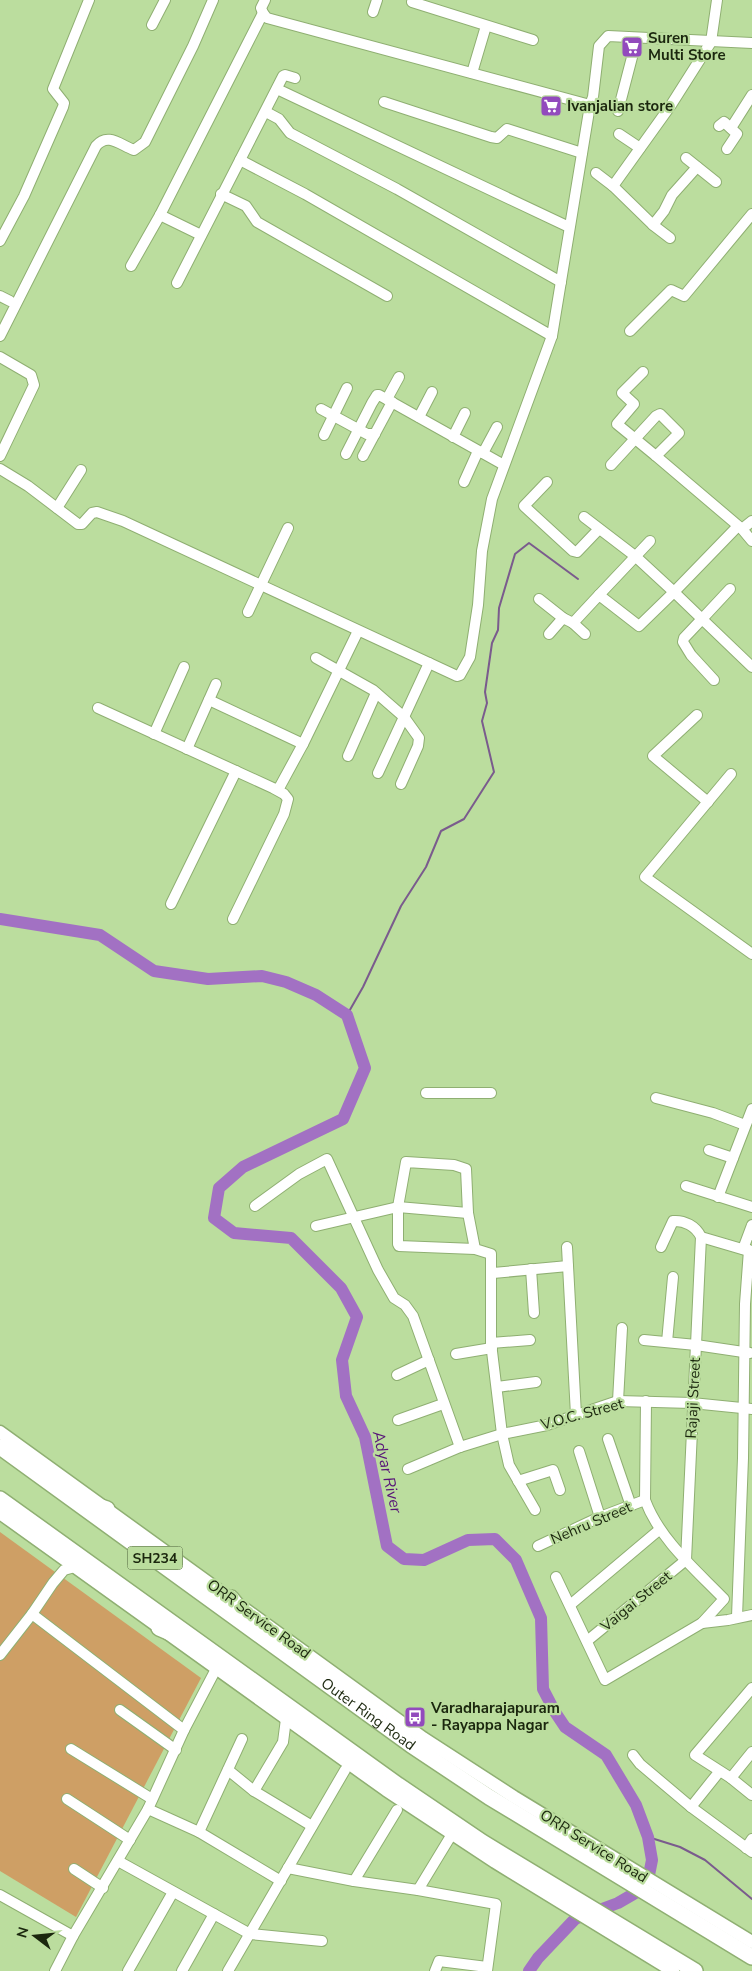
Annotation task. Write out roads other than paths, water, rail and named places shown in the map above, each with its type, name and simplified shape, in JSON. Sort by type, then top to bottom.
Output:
[{"type":"highway","name":"Outer Ring Road","points":[[0,1446],[411,1745],[489,1797],[601,1864],[632,1876],[752,1957]]},
{"type":"highway","points":[[69,1497],[107,1509]]},
{"type":"highway","name":"SH234","points":[[0,1499],[7,1511],[211,1650],[285,1712],[458,1826],[557,1887],[570,1902],[610,1919],[695,1971]]},
{"type":"highway","points":[[7,1511],[46,1546]]},
{"type":"highway","points":[[231,1598],[262,1636]]},
{"type":"highway","points":[[158,1628],[211,1650]]},
{"type":"main road","name":"ORR Service Road","points":[[0,1432],[441,1749],[632,1876]]},
{"type":"main road","points":[[46,1546],[216,1669],[285,1712],[316,1741],[400,1806]]},
{"type":"main road","points":[[316,1741],[328,1756],[364,1784],[570,1902],[593,1922],[673,1971]]},
{"type":"main road","name":"ORR Service Road","points":[[656,1891],[752,1942]]},
{"type":"street","points":[[0,240],[24,196],[63,107],[64,103],[53,89],[89,0]]},
{"type":"street","points":[[152,25],[165,0]]},
{"type":"street","points":[[0,336],[96,146],[103,139],[108,139],[134,150],[145,142],[193,46],[213,0]]},
{"type":"street","points":[[265,0],[261,8],[268,18],[590,105]]},
{"type":"street","points":[[373,12],[377,0]]},
{"type":"street","points":[[613,186],[671,105],[711,42],[717,0]]},
{"type":"street","points":[[412,2],[533,40]]},
{"type":"street","points":[[131,266],[160,215],[263,12]]},
{"type":"street","points":[[472,73],[486,26]]},
{"type":"street","points":[[0,469],[28,486],[80,524],[85,522],[92,513],[103,513],[457,676],[460,675],[470,656],[478,606],[482,551],[492,499],[552,336],[600,46],[608,36],[752,43]]},
{"type":"street","points":[[618,111],[637,38]]},
{"type":"street","points":[[176,283],[221,194],[266,112],[282,76],[295,78]]},
{"type":"street","points":[[277,89],[569,227]]},
{"type":"street","points":[[731,128],[752,95]]},
{"type":"street","points":[[384,102],[497,138],[507,129],[582,153]]},
{"type":"street","points":[[266,112],[279,119],[290,133],[397,189],[561,282]]},
{"type":"street","points":[[720,126],[724,122],[736,132],[737,136],[728,149]]},
{"type":"street","points":[[619,134],[640,148]]},
{"type":"street","points":[[686,158],[716,182]]},
{"type":"street","points":[[240,160],[305,194],[552,336]]},
{"type":"street","points":[[653,225],[664,211],[672,195],[697,167]]},
{"type":"street","points":[[596,173],[670,238]]},
{"type":"street","points":[[221,194],[246,206],[257,222],[387,296]]},
{"type":"street","points":[[630,332],[671,290],[684,296],[752,214]]},
{"type":"street","points":[[160,215],[200,236]]},
{"type":"street","points":[[0,296],[10,301]]},
{"type":"street","points":[[0,357],[31,376],[34,385],[0,456]]},
{"type":"street","points":[[643,372],[622,393],[634,404],[617,424],[752,540]]},
{"type":"street","points":[[363,456],[375,434],[399,377]]},
{"type":"street","points":[[324,435],[347,388]]},
{"type":"street","points":[[419,417],[432,392]]},
{"type":"street","points":[[346,454],[375,398],[380,395],[504,465]]},
{"type":"street","points":[[321,409],[358,430],[367,434],[375,434]]},
{"type":"street","points":[[453,437],[465,413]]},
{"type":"street","points":[[610,464],[660,414],[679,433],[656,456]]},
{"type":"street","points":[[464,482],[497,427]]},
{"type":"street","points":[[57,508],[81,470]]},
{"type":"street","points":[[547,482],[524,506],[573,551],[577,552],[599,529]]},
{"type":"street","points":[[584,517],[635,556],[752,667]]},
{"type":"street","points":[[599,595],[639,626],[740,528],[752,521]]},
{"type":"street","points":[[248,612],[288,528]]},
{"type":"street","points":[[573,623],[650,542]]},
{"type":"street","points":[[714,680],[683,642],[684,638],[730,589]]},
{"type":"street","points":[[540,599],[585,634]]},
{"type":"street","points":[[549,634],[563,618]]},
{"type":"street","points":[[278,790],[303,744],[358,631]]},
{"type":"street","points":[[316,658],[376,693],[404,717],[418,738],[418,746],[401,784]]},
{"type":"street","points":[[378,773],[429,663]]},
{"type":"street","points":[[154,734],[184,667]]},
{"type":"street","points":[[187,749],[216,684]]},
{"type":"street","points":[[348,756],[376,693]]},
{"type":"street","points":[[209,700],[303,744]]},
{"type":"street","points":[[98,708],[278,790],[288,799],[287,806],[233,919]]},
{"type":"street","points":[[697,715],[653,756],[708,802]]},
{"type":"street","points":[[172,904],[236,771]]},
{"type":"street","points":[[732,774],[645,877],[752,954]]},
{"type":"street","points":[[426,1093],[490,1093]]},
{"type":"street","points":[[656,1098],[713,1113],[746,1125]]},
{"type":"street","points":[[718,1197],[752,1109]]},
{"type":"street","points":[[709,1150],[733,1158]]},
{"type":"street","points":[[255,1206],[300,1174],[327,1159],[378,1270],[394,1298],[405,1305],[413,1316],[460,1447]]},
{"type":"street","points":[[475,1249],[468,1213],[466,1169],[454,1165],[406,1162],[398,1207],[398,1244],[401,1246],[475,1249],[491,1254],[493,1273],[492,1346],[502,1434],[509,1465],[535,1510]]},
{"type":"street","points":[[686,1186],[752,1207]]},
{"type":"street","points":[[316,1226],[398,1207],[468,1213]]},
{"type":"street","points":[[660,1247],[673,1222],[676,1221],[694,1226],[701,1237],[748,1250]]},
{"type":"street","points":[[736,1617],[747,1459],[748,1250],[752,1225]]},
{"type":"street","name":"Rajaji Street","points":[[686,1560],[701,1237]]},
{"type":"street","points":[[567,1247],[576,1415]]},
{"type":"street","points":[[493,1273],[568,1266]]},
{"type":"street","points":[[531,1269],[534,1313]]},
{"type":"street","points":[[667,1342],[672,1277]]},
{"type":"street","points":[[618,1401],[622,1328]]},
{"type":"street","points":[[456,1354],[530,1340]]},
{"type":"street","points":[[644,1340],[696,1344],[749,1353]]},
{"type":"street","points":[[397,1375],[429,1360]]},
{"type":"street","points":[[497,1387],[536,1382]]},
{"type":"street","name":"V.O.C. Street","points":[[408,1469],[460,1447],[502,1434],[547,1425],[618,1401],[646,1401],[748,1408]]},
{"type":"street","points":[[556,1577],[605,1680],[702,1622],[724,1599],[659,1530],[645,1500],[646,1401]]},
{"type":"street","points":[[398,1420],[444,1404]]},
{"type":"street","points":[[608,1439],[631,1506]]},
{"type":"street","points":[[579,1452],[600,1517]]},
{"type":"street","points":[[518,1481],[553,1470],[560,1490]]},
{"type":"street","name":"Nehru Street","points":[[538,1546],[600,1517],[645,1500]]},
{"type":"street","points":[[570,1605],[659,1530]]},
{"type":"street","name":"Vaigai Street","points":[[587,1641],[686,1560]]},
{"type":"street","points":[[0,1655],[64,1570],[75,1567]]},
{"type":"street","points":[[32,1614],[184,1730]]},
{"type":"street","points":[[702,1622],[752,1616]]},
{"type":"street","points":[[55,1971],[73,1936],[148,1809],[184,1730],[216,1669]]},
{"type":"street","points":[[752,1688],[695,1755],[731,1778],[752,1795]]},
{"type":"street","points":[[120,1710],[176,1750]]},
{"type":"street","points":[[254,1791],[283,1742],[285,1712]]},
{"type":"street","points":[[199,1832],[242,1739]]},
{"type":"street","points":[[71,1749],[152,1799]]},
{"type":"street","points":[[731,1778],[752,1752]]},
{"type":"street","points":[[633,1755],[640,1764],[691,1806],[750,1846]]},
{"type":"street","points":[[228,1770],[254,1791],[312,1826]]},
{"type":"street","points":[[228,1971],[345,1770]]},
{"type":"street","points":[[691,1806],[719,1772]]},
{"type":"street","points":[[67,1800],[130,1840]]},
{"type":"street","points":[[354,1881],[400,1806]]},
{"type":"street","points":[[148,1809],[199,1832],[281,1881]]},
{"type":"street","points":[[418,1890],[452,1834]]},
{"type":"street","points":[[118,1861],[250,1934],[322,1941]]},
{"type":"street","points":[[288,1868],[354,1881],[496,1904],[487,1969],[439,1961],[435,1971]]},
{"type":"street","points":[[74,1869],[103,1888]]},
{"type":"street","points":[[128,1971],[173,1892]]},
{"type":"street","points":[[0,1895],[73,1936]]},
{"type":"street","points":[[182,1971],[214,1914]]},
{"type":"waterway","points":[[347,1015],[363,987],[401,906],[426,867],[441,831],[464,819],[494,772],[482,721],[487,703],[485,692],[492,643],[498,630],[499,608],[515,554],[529,543],[578,579]]},
{"type":"waterway","name":"Adyar River","points":[[0,919],[100,935],[154,971],[208,979],[262,976],[286,982],[316,995],[347,1015],[365,1068],[343,1119],[243,1167],[219,1188],[214,1218],[234,1233],[291,1238],[341,1288],[357,1317],[342,1360],[346,1396],[365,1437],[387,1546],[404,1559],[424,1560],[468,1540],[495,1539],[516,1560],[541,1618],[543,1689],[565,1727],[606,1755],[636,1805],[648,1837],[652,1860],[649,1875],[644,1885],[637,1892],[618,1903],[575,1919],[538,1958],[529,1971]]},
{"type":"waterway","points":[[648,1837],[680,1847],[705,1860],[752,1899]]},
{"type":"place","name":"Suren Multi Store","points":[[632,47]]},
{"type":"place","name":"Ivanjalian store","points":[[551,106]]},
{"type":"place","name":"Varadharajapuram - Rayappa Nagar","points":[[415,1717]]}]
